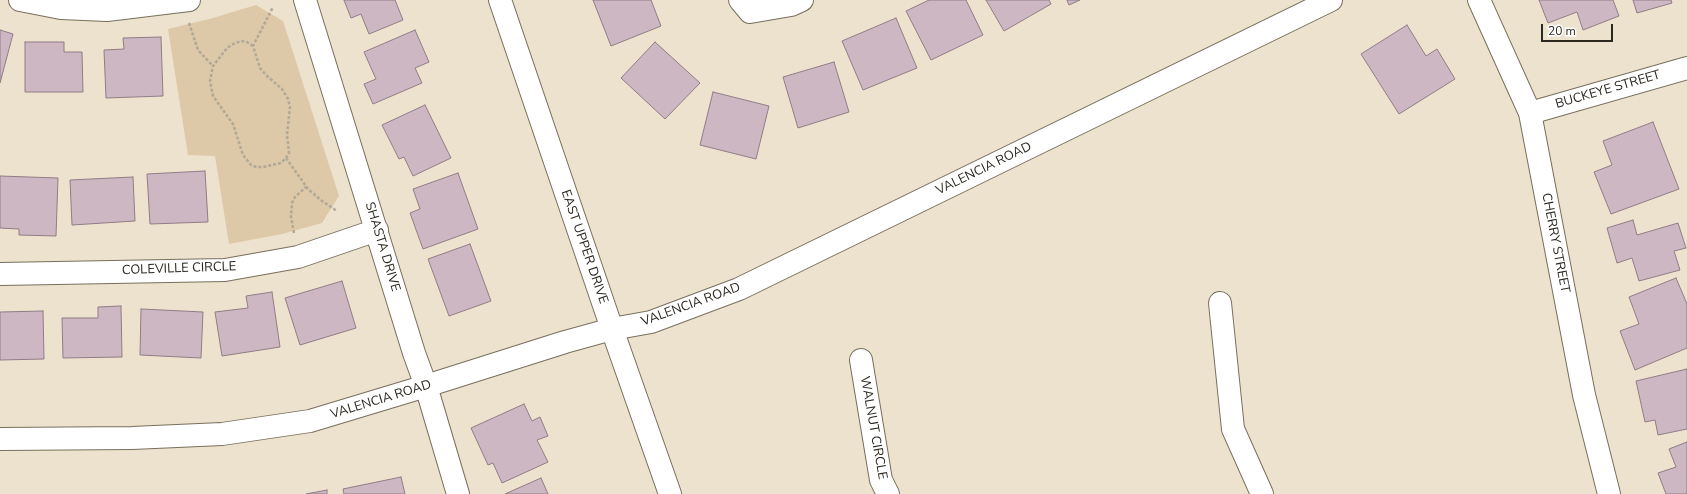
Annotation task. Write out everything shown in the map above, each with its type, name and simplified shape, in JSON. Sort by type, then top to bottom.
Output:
[{"type":"street","points":[[20,0],[61,8],[107,10],[189,0]]},
{"type":"street","name":"SHASTA DRIVE","points":[[305,0],[414,353],[426,386],[458,494]]},
{"type":"street","name":"EAST UPPER DRIVE","points":[[500,0],[670,494]]},
{"type":"street","points":[[745,6],[791,4],[802,0]]},
{"type":"street","name":"VALENCIA ROAD","points":[[0,439],[132,438],[222,434],[310,421],[565,342],[612,329],[651,322],[739,289],[1331,0]]},
{"type":"street","name":"CHERRY STREET","points":[[1479,0],[1530,113],[1584,395],[1609,494]]},
{"type":"street","name":"BUCKEYE STREET","points":[[1530,113],[1687,68]]},
{"type":"street","name":"COLEVILLE CIRCLE","points":[[0,274],[225,270],[298,257],[377,230]]},
{"type":"street","points":[[1220,303],[1233,429],[1262,494]]},
{"type":"street","name":"WALNUT CIRCLE","points":[[861,360],[881,480],[888,494]]},
{"type":"path","points":[[253,46],[273,7]]},
{"type":"path","points":[[189,22],[198,50],[213,66]]},
{"type":"path","points":[[241,41],[247,42],[253,46],[260,68],[282,89],[288,99],[290,107],[287,135],[289,153],[281,163],[263,167],[256,167],[246,161],[241,151],[233,124],[213,96],[210,81],[213,66],[221,54],[233,44],[241,41]]},
{"type":"path","points":[[286,158],[306,187],[315,196],[337,211]]},
{"type":"path","points":[[294,234],[291,217],[292,203],[295,197],[306,187]]},
{"type":"shaded area","points":[[256,5],[283,21],[339,196],[322,223],[282,234],[229,244],[215,156],[188,155],[168,29],[213,18]]},
{"type":"building","points":[[344,0],[395,0],[403,20],[369,34],[361,14],[351,18]]},
{"type":"building","points":[[593,0],[651,0],[661,26],[611,46]]},
{"type":"building","points":[[929,0],[966,0],[983,35],[931,60],[906,11]]},
{"type":"building","points":[[986,0],[1049,0],[1051,4],[1004,31]]},
{"type":"building","points":[[1067,0],[1080,0],[1069,5]]},
{"type":"building","points":[[1539,0],[1613,0],[1619,16],[1583,30],[1577,12],[1548,23]]},
{"type":"building","points":[[1633,0],[1671,0],[1672,3],[1637,13]]},
{"type":"building","points":[[896,18],[917,68],[863,90],[842,41]]},
{"type":"building","points":[[1407,25],[1426,56],[1437,49],[1455,79],[1399,114],[1361,54]]},
{"type":"building","points":[[0,30],[13,34],[0,83]]},
{"type":"building","points":[[415,30],[429,62],[415,68],[422,83],[373,104],[364,84],[376,79],[364,52]]},
{"type":"building","points":[[161,37],[163,96],[106,98],[104,50],[124,49],[123,38]]},
{"type":"building","points":[[25,42],[64,42],[64,52],[82,52],[83,92],[25,92]]},
{"type":"building","points":[[655,42],[700,83],[665,119],[621,78]]},
{"type":"building","points":[[834,62],[849,112],[798,128],[783,77]]},
{"type":"building","points":[[713,92],[769,106],[756,159],[700,145]]},
{"type":"building","points":[[425,105],[451,158],[413,176],[404,157],[399,159],[382,125]]},
{"type":"building","points":[[1653,122],[1679,189],[1611,214],[1594,172],[1612,165],[1603,141]]},
{"type":"building","points":[[205,171],[208,222],[150,224],[147,174]]},
{"type":"building","points":[[458,173],[478,229],[423,249],[410,213],[420,209],[413,189]]},
{"type":"building","points":[[0,176],[58,178],[56,236],[19,235],[19,229],[0,228]]},
{"type":"building","points":[[133,177],[135,221],[72,225],[70,180]]},
{"type":"building","points":[[1633,220],[1637,235],[1678,223],[1686,248],[1674,251],[1680,270],[1639,281],[1632,258],[1617,263],[1607,228]]},
{"type":"building","points":[[470,244],[491,301],[449,316],[428,259]]},
{"type":"building","points":[[1676,278],[1687,304],[1687,348],[1635,370],[1620,331],[1639,324],[1629,297]]},
{"type":"building","points":[[342,281],[356,328],[300,345],[285,298]]},
{"type":"building","points":[[272,292],[280,347],[222,356],[215,312],[248,308],[246,296]]},
{"type":"building","points":[[121,306],[122,357],[63,358],[62,318],[98,318],[98,307]]},
{"type":"building","points":[[141,309],[203,312],[201,358],[140,355]]},
{"type":"building","points":[[43,311],[44,359],[0,360],[0,312]]},
{"type":"building","points":[[1687,369],[1687,429],[1658,435],[1655,420],[1645,422],[1636,381]]},
{"type":"building","points":[[524,404],[532,421],[540,417],[548,436],[537,440],[548,462],[502,483],[493,463],[488,465],[471,428]]},
{"type":"building","points":[[1687,442],[1687,494],[1666,494],[1658,473],[1676,467],[1669,449]]},
{"type":"building","points":[[401,477],[405,494],[344,494],[343,489]]},
{"type":"building","points":[[541,478],[548,494],[505,494]]},
{"type":"building","points":[[327,490],[327,494],[306,494]]}]
